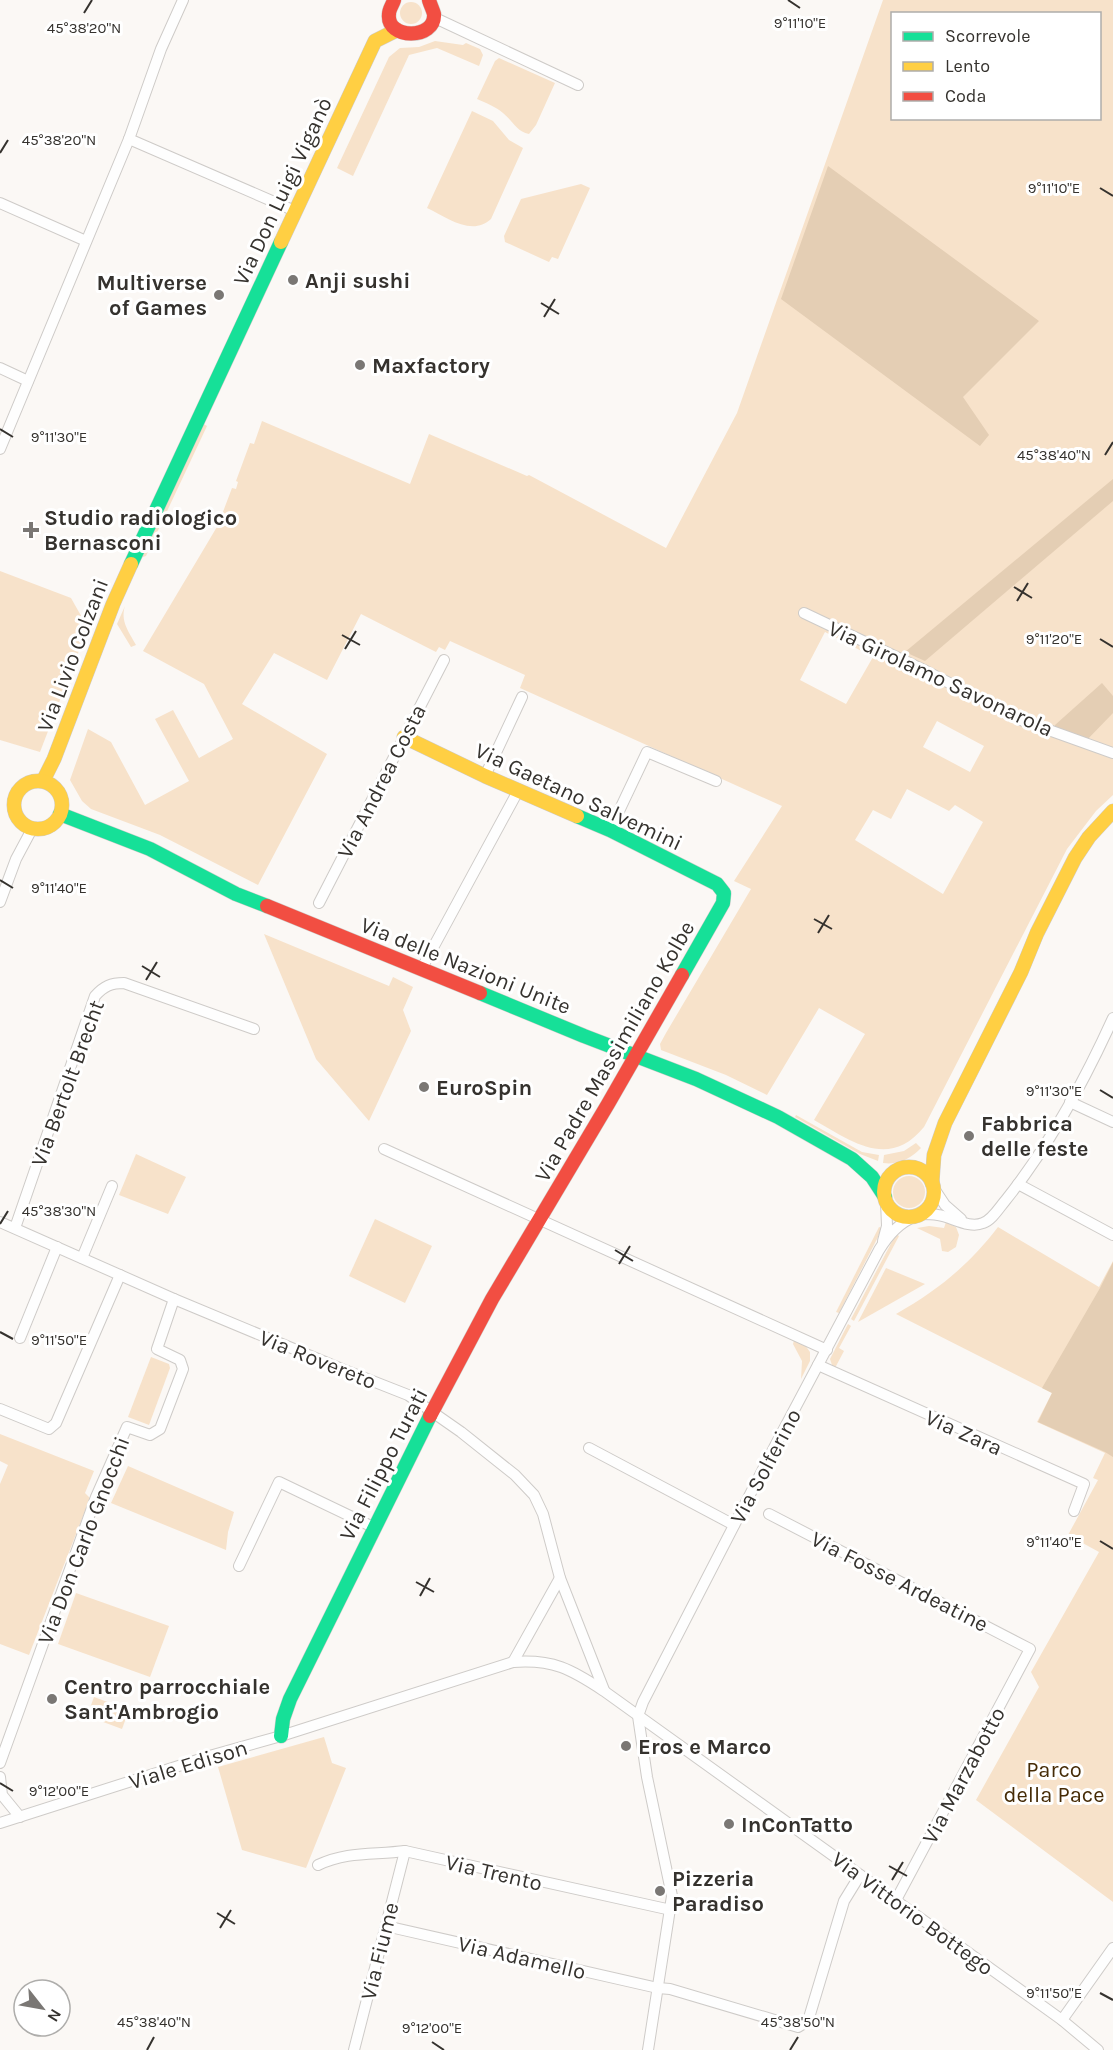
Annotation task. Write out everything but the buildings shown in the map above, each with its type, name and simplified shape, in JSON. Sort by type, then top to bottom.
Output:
[{"type":"street","points":[[0,449],[129,139],[161,49],[183,0]]},
{"type":"street","points":[[390,1],[390,18],[397,30],[405,34],[419,34],[427,29],[433,17],[429,0]]},
{"type":"street","points":[[433,17],[578,85]]},
{"type":"street","name":"Via Don Luigi Viganò","points":[[216,380],[375,41],[397,30]]},
{"type":"street","points":[[129,139],[295,211]]},
{"type":"street","points":[[0,203],[86,241]]},
{"type":"street","points":[[0,368],[28,381]]},
{"type":"street","name":"Via Livio Colzani","points":[[43,781],[54,759],[112,604],[216,380]]},
{"type":"street","name":"Via Girolamo Savonarola","points":[[804,613],[926,671],[1021,720],[1113,753]]},
{"type":"street","name":"Via Andrea Costa","points":[[319,903],[444,660]]},
{"type":"street","points":[[485,776],[522,697]]},
{"type":"street","name":"Via Gaetano Salvemini","points":[[404,737],[518,791],[610,830],[717,884],[724,893],[723,903]]},
{"type":"street","points":[[610,830],[647,752],[716,781]]},
{"type":"street","points":[[43,781],[50,784],[61,797],[60,814],[49,827],[32,829],[18,819],[14,804],[16,795],[26,784],[43,781]]},
{"type":"street","points":[[0,790],[16,795]]},
{"type":"street","points":[[422,968],[518,791]]},
{"type":"street","points":[[879,1250],[894,1229],[918,1215],[930,1204],[934,1194],[934,1155],[945,1123],[1022,972],[1037,933],[1075,858],[1089,837],[1113,811]]},
{"type":"street","name":"Via delle Nazioni Unite","points":[[60,814],[150,849],[244,897],[636,1057],[696,1079],[778,1117],[852,1160]]},
{"type":"street","points":[[1022,972],[1041,943],[1083,863],[1113,824]]},
{"type":"street","points":[[0,902],[16,859],[32,829]]},
{"type":"street","name":"Via Padre Massimiliano Kolbe","points":[[541,1220],[723,903]]},
{"type":"street","name":"Via Bertolt Brecht","points":[[15,1228],[95,996],[102,988],[112,983],[123,983],[254,1029]]},
{"type":"street","points":[[852,1160],[872,1176],[897,1214],[905,1216],[938,1215],[977,1225],[985,1222],[1018,1184],[1070,1102],[1113,1018]]},
{"type":"street","points":[[1070,1102],[1113,1122]]},
{"type":"street","points":[[879,1250],[886,1226],[888,1180],[925,1149],[945,1123]]},
{"type":"street","points":[[384,1149],[827,1350]]},
{"type":"street","points":[[852,1160],[899,1169],[909,1167],[921,1170],[927,1174],[945,1205],[966,1222]]},
{"type":"street","points":[[1018,1184],[1113,1235]]},
{"type":"street","points":[[82,1258],[112,1186]]},
{"type":"street","name":"Via Filippo Turati","points":[[281,1736],[281,1725],[286,1709],[432,1413],[492,1299],[541,1220]]},
{"type":"street","name":"Via Rovereto","points":[[0,1222],[174,1299],[408,1395],[461,1432],[515,1475],[534,1496],[543,1514],[560,1578],[604,1690]]},
{"type":"street","points":[[20,1338],[57,1247]]},
{"type":"street","name":"Via Solferino","points":[[638,1716],[643,1702],[734,1525],[879,1250]]},
{"type":"street","points":[[0,1408],[50,1429],[56,1424],[120,1275]]},
{"type":"street","name":"Via Don Carlo Gnocchi","points":[[0,1763],[96,1497],[127,1427],[150,1435],[160,1430],[183,1369],[180,1360],[157,1349],[174,1299]]},
{"type":"street","name":"Via Zara","points":[[818,1365],[1084,1484],[1074,1511]]},
{"type":"street","points":[[590,1448],[734,1525]]},
{"type":"street","points":[[239,1566],[279,1482],[375,1528]]},
{"type":"street","name":"Via Fosse Ardeatine","points":[[769,1514],[1030,1649]]},
{"type":"street","points":[[513,1662],[560,1578]]},
{"type":"street","name":"Via Marzabotto","points":[[896,1900],[1030,1649]]},
{"type":"street","points":[[513,1662],[552,1663],[576,1673],[604,1690],[638,1716],[647,1777],[672,1896],[648,2050]]},
{"type":"street","name":"Viale Edison","points":[[0,1823],[513,1662]]},
{"type":"street","name":"Via Vittorio Bottego","points":[[638,1716],[1062,2020],[1098,2050]]},
{"type":"street","points":[[0,1777],[2,1795],[20,1817]]},
{"type":"street","name":"Via Trento","points":[[318,1865],[334,1857],[346,1855],[405,1851],[671,1910]]},
{"type":"street","name":"Via Fiume","points":[[354,2050],[405,1851]]},
{"type":"street","name":"Via Adamello","points":[[386,1926],[670,1989],[798,2027],[808,2021],[844,1901],[860,1875]]},
{"type":"street","points":[[1062,2020],[1113,1948]]},
{"type":"green space","points":[[883,0],[1113,0],[1113,795],[1096,811],[1067,849],[924,1127],[911,1140],[897,1147],[870,1148],[814,1120],[865,1034],[819,1008],[767,1095],[726,1075],[661,1050],[660,1044],[666,1033],[751,889],[734,881],[782,806],[520,688],[525,675],[450,641],[445,650],[439,647],[436,652],[361,614],[327,680],[274,653],[242,704],[327,754],[258,885],[160,835],[91,809],[82,801],[70,780],[88,729],[111,742],[145,805],[189,781],[155,719],[173,710],[199,758],[233,739],[204,684],[143,651],[218,525],[232,488],[236,489],[238,482],[236,481],[250,443],[254,444],[262,421],[410,484],[429,434],[529,475],[666,548],[737,413]],"holes":[[[825,632],[873,657],[846,704],[800,680]],[[937,721],[984,746],[970,772],[923,747]],[[907,789],[949,811],[955,805],[983,822],[943,894],[855,840],[873,810],[891,819]]]},
{"type":"green space","points":[[407,2],[415,2],[422,9],[422,17],[415,24],[407,24],[400,17],[400,9]]},
{"type":"green space","points":[[435,41],[463,45],[466,43],[480,49],[483,55],[479,66],[437,48],[409,55],[353,176],[337,168],[389,57],[400,48],[419,47]]},
{"type":"green space","points":[[499,58],[555,83],[536,125],[529,134],[518,128],[500,111],[477,99],[495,61]]},
{"type":"green space","points":[[472,111],[493,121],[509,140],[523,148],[491,219],[484,224],[467,226],[427,208]]},
{"type":"green space","points":[[581,184],[590,188],[558,259],[552,257],[549,262],[505,242],[504,236],[521,199]]},
{"type":"green space","points":[[202,423],[207,426],[146,556],[140,558]]},
{"type":"green space","points":[[0,571],[71,598],[84,621],[85,635],[40,752],[0,740]]},
{"type":"green space","points":[[125,606],[124,622],[136,645],[131,647],[117,624]]},
{"type":"green space","points":[[264,934],[389,986],[393,977],[413,987],[403,1010],[411,1031],[369,1121],[316,1059]]},
{"type":"green space","points":[[796,1115],[862,1152],[879,1155],[878,1161],[860,1154],[795,1117]]},
{"type":"green space","points":[[916,1143],[921,1148],[913,1155],[899,1162],[883,1163],[884,1155],[904,1151]]},
{"type":"green space","points":[[136,1154],[186,1177],[168,1214],[119,1195]]},
{"type":"green space","points":[[909,1176],[920,1181],[925,1192],[920,1203],[909,1208],[898,1203],[893,1192],[898,1181]]},
{"type":"green space","points":[[375,1219],[432,1246],[405,1303],[349,1276]]},
{"type":"green space","points":[[946,1222],[956,1227],[959,1235],[956,1247],[948,1252],[942,1251],[940,1239],[917,1228],[929,1226],[944,1228]]},
{"type":"green space","points":[[879,1227],[882,1228],[878,1237],[839,1313],[836,1312]]},
{"type":"green space","name":"Parco della Pace","points":[[998,1227],[1099,1287],[1113,1261],[1113,1902],[976,1800],[1039,1687],[1031,1672],[1099,1552],[1068,1535],[1098,1480],[1093,1478],[1105,1453],[1037,1422],[1052,1393],[896,1314],[952,1276]]},
{"type":"green space","points":[[896,1234],[899,1236],[854,1321],[851,1319]]},
{"type":"green space","points":[[886,1268],[925,1284],[858,1322]]},
{"type":"green space","points":[[848,1324],[851,1326],[839,1348],[844,1351],[835,1368],[830,1359]]},
{"type":"green space","points":[[794,1340],[805,1345],[810,1352],[810,1361],[801,1379],[802,1361],[793,1344]]},
{"type":"green space","points":[[151,1357],[169,1364],[170,1368],[149,1425],[128,1417]]},
{"type":"green space","points":[[0,1434],[94,1471],[85,1493],[90,1498],[29,1655],[0,1644],[0,1484],[8,1465],[0,1461]]},
{"type":"green space","points":[[128,1466],[234,1512],[226,1550],[111,1503]]},
{"type":"green space","points":[[76,1593],[169,1626],[150,1677],[58,1644]]},
{"type":"green space","points":[[94,1697],[129,1710],[122,1729],[87,1716]]},
{"type":"green space","points":[[324,1737],[332,1763],[346,1768],[306,1868],[242,1850],[218,1767]]},
{"type":"shaded area","points":[[828,166],[1039,321],[963,397],[989,435],[980,446],[781,299]]},
{"type":"shaded area","points":[[1113,479],[1113,501],[925,661],[905,652]]},
{"type":"shaded area","points":[[1102,683],[1113,696],[1113,713],[1083,744],[1055,731],[1055,725]]},
{"type":"shaded area","points":[[1113,1262],[1113,1457],[1038,1422],[1052,1393],[1042,1388]]},
{"type":"traffic: fast","points":[[131,564],[281,242]]},
{"type":"traffic: fast","points":[[60,814],[150,849],[236,894],[267,906]]},
{"type":"traffic: fast","points":[[577,816],[610,830],[717,884],[724,893],[723,903],[682,975]]},
{"type":"traffic: fast","points":[[480,993],[696,1079],[778,1117],[852,1159],[872,1177],[885,1197]]},
{"type":"traffic: fast","points":[[281,1736],[283,1719],[290,1699],[430,1416]]},
{"type":"traffic: slow","points":[[281,242],[375,41],[397,30]]},
{"type":"traffic: slow","points":[[43,781],[54,759],[113,604],[131,564]]},
{"type":"traffic: slow","points":[[404,737],[485,776],[577,816]]},
{"type":"traffic: slow","points":[[38,781],[55,788],[62,805],[55,822],[38,829],[21,822],[14,805],[21,788],[38,781]]},
{"type":"traffic: slow","points":[[932,1183],[934,1155],[945,1123],[1021,972],[1037,933],[1075,858],[1089,837],[1113,811]]},
{"type":"traffic: slow","points":[[909,1167],[918,1169],[929,1178],[934,1192],[932,1201],[923,1212],[909,1217],[900,1215],[889,1206],[884,1192],[886,1183],[895,1172],[909,1167]]},
{"type":"traffic: jam","points":[[394,0],[389,12],[390,23],[395,29],[411,34],[427,29],[433,23],[434,14],[429,0]]},
{"type":"traffic: jam","points":[[267,906],[480,993]]},
{"type":"traffic: jam","points":[[430,1416],[492,1299],[682,975]]},
{"type":"place","name":"Anji sushi","points":[[293,280]]},
{"type":"place","name":"Multiverse of Games","points":[[219,295]]},
{"type":"place","name":"Maxfactory","points":[[360,365]]},
{"type":"place","name":"Studio radiologico Bernasconi","points":[[31,530]]},
{"type":"place","name":"EuroSpin","points":[[424,1087]]},
{"type":"place","name":"Fabbrica delle feste","points":[[969,1136]]},
{"type":"place","name":"Centro parrocchiale Sant'Ambrogio","points":[[52,1699]]},
{"type":"place","name":"Eros e Marco","points":[[626,1746]]},
{"type":"place","name":"InConTatto","points":[[729,1824]]},
{"type":"place","name":"Pizzeria Paradiso","points":[[660,1891]]}]
